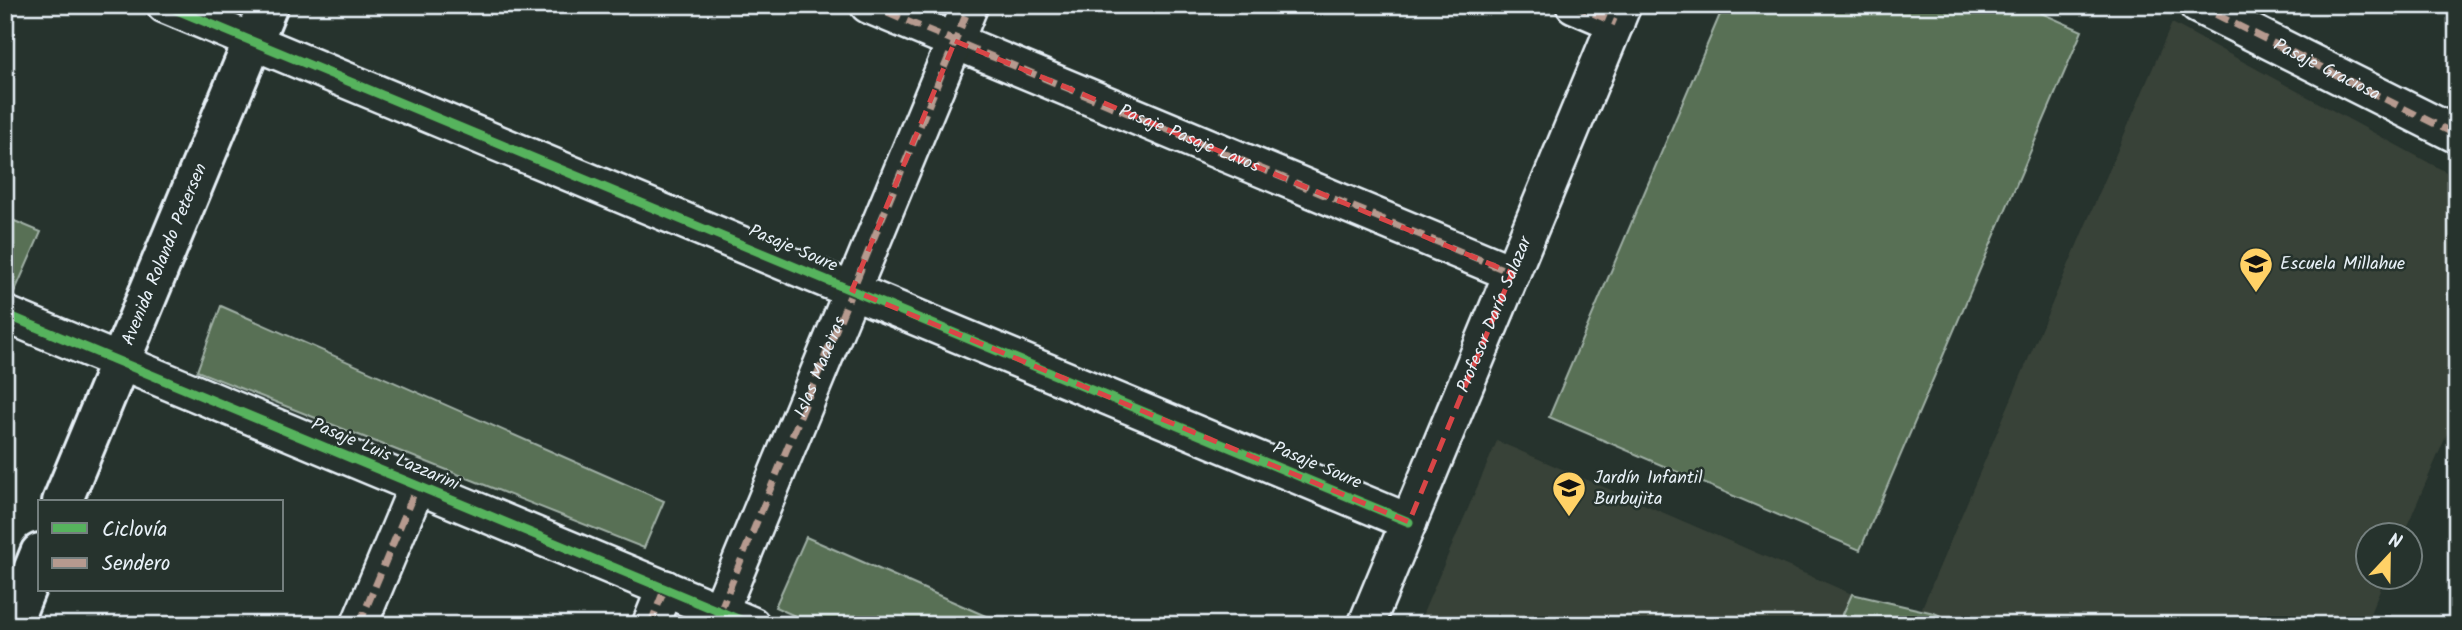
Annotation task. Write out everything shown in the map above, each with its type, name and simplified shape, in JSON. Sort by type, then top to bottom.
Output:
[{"type":"street","name":"Pasaje Soure","points":[[165,5],[1409,522]]},
{"type":"street","name":"Avenida Rolando Petersen","points":[[63,500],[268,5]]},
{"type":"street","name":"Pasaje Pasaje Lavos","points":[[869,5],[1512,273]]},
{"type":"street","name":"Islas Madeiras","points":[[720,611],[970,5]]},
{"type":"street","points":[[1574,5],[1619,14]]},
{"type":"street","name":"Pasaje Graciosa","points":[[2197,5],[2457,135]]},
{"type":"street","name":"Profesor Darío Salazar","points":[[1366,625],[1619,14]]},
{"type":"street","name":"Pasaje Luis Lazzarini","points":[[5,314],[752,625]]},
{"type":"street","points":[[359,625],[417,486]]},
{"type":"street","points":[[10,625],[38,558]]},
{"type":"street","points":[[650,625],[665,588]]},
{"type":"highlighted area","points":[[955,41],[1512,273],[1409,522],[852,290]]},
{"type":"shaded area","name":"Escuela Millahue","points":[[2172,23],[2457,178],[2457,411],[2409,522],[2354,522],[2354,592],[2379,592],[2365,625],[1957,625],[1921,610]]},
{"type":"shaded area","name":"Jardín Infantil Burbujita","points":[[1497,441],[1852,594],[1838,625],[1418,625]]},
{"type":"green space","points":[[1724,5],[2023,5],[2082,31],[1860,550],[1549,417]]},
{"type":"green space","points":[[5,217],[41,232],[11,300],[5,297]]},
{"type":"green space","points":[[221,306],[664,501],[644,548],[197,371]]},
{"type":"green space","points":[[806,537],[1006,625],[815,625],[775,607]]},
{"type":"green space","points":[[1852,594],[1934,613],[1962,625],[1838,625]]},
{"type":"marked path","points":[[868,5],[1512,273]]},
{"type":"marked path","points":[[720,611],[970,5]]},
{"type":"marked path","points":[[1574,5],[1616,23]]},
{"type":"marked path","points":[[2197,5],[2457,135]]},
{"type":"marked path","points":[[359,625],[417,486]]},
{"type":"marked path","points":[[650,625],[665,588]]},
{"type":"cycle path","points":[[165,5],[1409,522]]},
{"type":"cycle path","points":[[5,314],[752,625]]},
{"type":"place","name":"Escuela Millahue","points":[[2256,294]]},
{"type":"place","name":"Jardín Infantil Burbujita","points":[[1569,518]]}]
